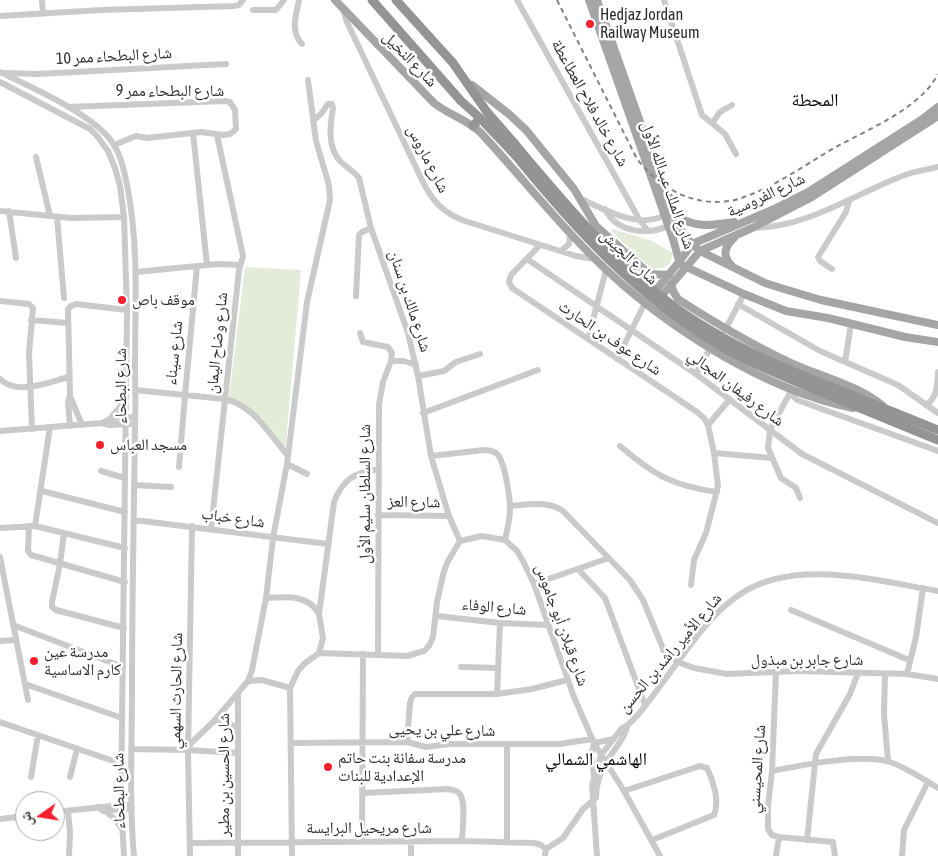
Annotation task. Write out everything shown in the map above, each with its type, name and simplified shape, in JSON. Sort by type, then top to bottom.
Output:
[{"type":"highway","name":"شارع الجيش","points":[[372,0],[461,101],[516,156],[588,240],[611,263],[663,307],[721,346],[761,367],[884,408],[938,430]]},
{"type":"highway","name":"شارع الجيش","points":[[396,0],[448,58],[487,112],[585,225],[662,297],[730,342],[865,410],[938,440]]},
{"type":"highway","points":[[473,126],[480,118]]},
{"type":"main road","name":"شارع النخيل","points":[[335,0],[434,103],[444,111],[473,126],[484,136],[595,259],[648,305],[710,348],[751,371],[818,403],[865,410]]},
{"type":"main road","name":"شارع الملك عبدالله الأول","points":[[589,0],[679,262],[687,268],[786,311],[905,337],[938,342]]},
{"type":"main road","name":"شارع الملك عبدالله الأول","points":[[597,0],[673,214],[680,229],[692,244],[700,251],[765,284],[821,300],[938,324]]},
{"type":"main road","points":[[464,78],[522,126],[581,199],[596,226],[618,248],[647,272],[669,275]]},
{"type":"main road","name":"شارع الفروسية","points":[[648,305],[692,244],[808,192],[924,118],[938,107]]},
{"type":"main road","name":"شارع الفروسية","points":[[648,305],[687,268],[700,251],[752,228],[812,197],[938,116]]},
{"type":"main road","points":[[673,214],[686,222],[704,226],[746,220]]},
{"type":"main road","points":[[735,270],[727,260],[726,248],[732,240],[743,232]]},
{"type":"main road","points":[[671,284],[677,297],[725,330],[790,362],[864,393],[884,408]]},
{"type":"street","points":[[42,0],[43,14]]},
{"type":"street","points":[[0,16],[102,10],[234,6],[239,5],[243,0]]},
{"type":"street","points":[[254,10],[276,10],[284,0]]},
{"type":"street","points":[[299,0],[294,28],[302,44]]},
{"type":"street","name":"شارع خالد فلاح العطاعطة","points":[[517,0],[629,195],[639,219],[648,231]]},
{"type":"street","points":[[664,0],[701,112],[704,117],[713,122],[725,134],[736,154]]},
{"type":"street","name":"شارع ماروس","points":[[343,8],[351,31],[422,180],[436,204],[453,217],[582,258],[595,259]]},
{"type":"street","points":[[351,31],[358,24]]},
{"type":"street","name":"شارع البطحاء ممر 10","points":[[1,73],[38,74],[226,64]]},
{"type":"street","name":"شارع البطحاء","points":[[1,73],[67,107],[91,121],[106,134],[114,145],[126,177],[132,211],[136,272],[132,749],[134,856]]},
{"type":"street","points":[[188,748],[248,681],[252,670],[266,598],[273,538],[288,456],[307,302],[330,200],[329,186],[320,159],[313,122],[308,80]]},
{"type":"street","name":"شارع البطحاء","points":[[0,82],[82,124],[97,136],[108,150],[115,168],[124,214],[128,310],[121,807],[124,856]]},
{"type":"street","name":"شارع البطحاء ممر 9","points":[[67,107],[230,102],[235,110],[236,129],[230,134],[217,135]]},
{"type":"street","name":"شارع مالك بن سنان","points":[[313,122],[328,104],[332,104],[331,131],[334,150],[341,163],[359,178],[372,228],[408,334],[416,365],[431,456],[449,516],[460,541]]},
{"type":"street","points":[[713,122],[720,112],[732,105]]},
{"type":"street","points":[[114,145],[136,136],[148,138],[209,132],[217,135]]},
{"type":"street","points":[[193,133],[207,265]]},
{"type":"street","name":"شارع وضاح اليمان","points":[[211,529],[240,265],[244,256],[217,135]]},
{"type":"street","points":[[36,157],[50,216]]},
{"type":"street","points":[[752,228],[778,226],[802,220],[904,176],[938,167]]},
{"type":"street","points":[[581,199],[605,209],[639,219],[652,220],[664,215]]},
{"type":"street","points":[[832,268],[820,261],[818,257],[846,212],[848,201]]},
{"type":"street","points":[[605,209],[610,218],[616,223],[633,230],[658,230],[668,226]]},
{"type":"street","points":[[0,211],[98,219],[132,211]]},
{"type":"street","points":[[9,211],[16,258]]},
{"type":"street","points":[[57,217],[64,298]]},
{"type":"street","points":[[356,296],[359,235],[372,228]]},
{"type":"street","points":[[561,251],[569,244],[570,233]]},
{"type":"street","name":"شارع عوف بن الحارث","points":[[540,245],[511,275],[509,282],[512,288],[701,415],[708,425]]},
{"type":"street","name":"شارع رفيفان المجالي","points":[[527,258],[696,374],[793,448],[817,462],[938,522]]},
{"type":"street","points":[[136,272],[207,265],[240,265]]},
{"type":"street","name":"شارع سيناء","points":[[135,390],[184,394],[198,266]]},
{"type":"street","points":[[588,339],[606,270]]},
{"type":"street","points":[[725,330],[744,294]]},
{"type":"street","points":[[0,301],[30,304],[33,309],[29,353],[32,428]]},
{"type":"street","points":[[738,304],[820,351],[898,385],[938,413]]},
{"type":"street","points":[[70,426],[68,404],[70,395],[68,309],[72,305],[78,305],[128,310]]},
{"type":"street","name":"شارع الفروسية","points":[[617,359],[631,331],[648,305]]},
{"type":"street","points":[[31,320],[68,323]]},
{"type":"street","points":[[845,362],[851,324]]},
{"type":"street","points":[[360,333],[362,341],[365,343],[391,350],[391,361],[404,360],[416,365]]},
{"type":"street","points":[[696,374],[710,348]]},
{"type":"street","points":[[418,376],[444,370],[456,362],[480,354]]},
{"type":"street","name":"شارع السلطان سليم الأول","points":[[378,655],[380,399],[383,382],[391,361]]},
{"type":"street","points":[[423,413],[538,370]]},
{"type":"street","points":[[926,405],[935,395],[938,372]]},
{"type":"street","points":[[0,379],[11,386],[30,386],[69,377]]},
{"type":"street","points":[[793,390],[770,430],[768,448],[781,478],[796,488],[800,498]]},
{"type":"street","points":[[0,431],[102,423],[110,419],[120,407],[127,394]]},
{"type":"street","points":[[179,467],[184,394],[237,402],[248,409],[288,456]]},
{"type":"street","points":[[70,395],[82,425]]},
{"type":"street","points":[[691,585],[694,560],[706,533],[717,492],[718,478],[708,425],[730,399]]},
{"type":"street","points":[[818,403],[938,451]]},
{"type":"street","points":[[110,419],[126,421]]},
{"type":"street","points":[[102,423],[109,425],[136,420]]},
{"type":"street","points":[[50,427],[42,491],[32,526],[29,553],[124,582]]},
{"type":"street","points":[[620,446],[649,469],[670,481],[694,489],[717,492]]},
{"type":"street","points":[[292,856],[290,688],[298,671],[319,653],[407,656],[424,651],[429,646],[433,637],[437,616],[437,602],[444,571],[460,541],[482,536],[505,540],[510,506],[504,468],[498,454],[491,450],[484,450],[431,456]]},
{"type":"street","points":[[714,453],[772,458]]},
{"type":"street","points":[[286,464],[307,474]]},
{"type":"street","points":[[319,614],[332,512],[337,495],[345,483],[354,475],[378,469]]},
{"type":"street","points":[[101,471],[125,478]]},
{"type":"street","points":[[134,485],[172,487]]},
{"type":"street","points":[[42,491],[125,512]]},
{"type":"street","points":[[510,506],[547,504],[557,507],[636,588],[664,651],[678,662]]},
{"type":"street","name":"شارع العز","points":[[378,515],[449,516]]},
{"type":"street","name":"شارع خباب","points":[[134,520],[328,544]]},
{"type":"street","points":[[0,528],[32,526],[125,548]]},
{"type":"street","name":"شارع الحارث السهمي","points":[[190,856],[188,748],[192,526]]},
{"type":"street","points":[[64,533],[52,602],[54,609],[124,628]]},
{"type":"street","name":"شارع قبلان أبو جاموس","points":[[505,540],[517,551],[534,584],[567,680],[593,741],[624,791],[660,856]]},
{"type":"street","points":[[0,557],[28,700]]},
{"type":"street","points":[[534,584],[608,558]]},
{"type":"street","points":[[578,569],[605,598],[645,705]]},
{"type":"street","name":"شارع الأمير راشد بن الحسن","points":[[593,801],[596,798],[596,787],[606,762],[625,735],[627,727],[711,621],[731,600],[751,588],[779,578],[804,574],[830,574],[938,591]]},
{"type":"street","points":[[907,674],[916,637],[922,588]]},
{"type":"street","points":[[266,598],[300,598],[317,609],[323,638],[319,653]]},
{"type":"street","points":[[791,610],[909,660]]},
{"type":"street","name":"شارع الوفاء","points":[[437,616],[500,623],[548,625]]},
{"type":"street","points":[[497,694],[500,623]]},
{"type":"street","points":[[13,626],[123,667]]},
{"type":"street","points":[[0,641],[15,640]]},
{"type":"street","points":[[362,654],[362,842]]},
{"type":"street","name":"شارع جابر بن مبذول","points":[[678,662],[694,668],[728,674],[776,672],[907,674],[938,679]]},
{"type":"street","points":[[461,667],[498,668]]},
{"type":"street","name":"شارع المحيسني","points":[[776,672],[768,829],[772,835],[779,838]]},
{"type":"street","points":[[807,840],[814,763],[818,750],[847,698],[858,673]]},
{"type":"street","points":[[885,674],[884,714],[888,761]]},
{"type":"street","points":[[248,681],[262,680],[290,688]]},
{"type":"street","points":[[407,742],[410,703],[415,694],[497,694],[567,680]]},
{"type":"street","points":[[24,684],[122,718]]},
{"type":"street","name":"شارع الحسين بن مطير","points":[[238,694],[238,856]]},
{"type":"street","points":[[214,721],[227,722],[238,729]]},
{"type":"street","points":[[0,724],[122,764]]},
{"type":"street","name":"شارع الأمير راشد بن الحسن","points":[[597,856],[591,789],[594,776],[601,755],[622,728],[627,727]]},
{"type":"street","points":[[30,777],[38,735]]},
{"type":"street","name":"شارع علي بن يحيى","points":[[291,743],[407,742],[426,747],[449,744],[560,744],[614,739]]},
{"type":"street","points":[[593,741],[591,755],[594,776]]},
{"type":"street","points":[[507,745],[507,842]]},
{"type":"street","points":[[132,749],[188,748],[238,753]]},
{"type":"street","points":[[70,777],[77,749]]},
{"type":"street","points":[[772,771],[814,763],[856,760],[888,761],[938,788]]},
{"type":"street","points":[[624,791],[700,766],[707,768],[713,781],[716,801],[714,815],[652,840]]},
{"type":"street","points":[[902,856],[904,830],[928,782]]},
{"type":"street","points":[[363,793],[448,789],[455,791],[460,794],[462,799],[462,841]]},
{"type":"street","points":[[545,853],[563,838],[583,809],[593,801]]},
{"type":"street","points":[[65,811],[98,807],[132,806]]},
{"type":"street","points":[[98,807],[115,819],[122,829]]},
{"type":"street","points":[[105,811],[121,807]]},
{"type":"street","points":[[68,811],[70,832],[69,856]]},
{"type":"street","points":[[0,819],[15,817]]},
{"type":"street","points":[[776,856],[779,838],[833,842],[835,856]]},
{"type":"street","points":[[411,842],[411,856]]},
{"type":"street","name":"شارع مريحيل البرايسة","points":[[190,843],[507,842],[538,844],[545,853]]},
{"type":"green space","points":[[613,229],[652,241],[673,253],[670,264],[663,268],[651,269],[611,231]]},
{"type":"green space","points":[[245,267],[301,270],[285,454],[258,416],[229,397]]},
{"type":"railway","points":[[557,0],[637,159],[661,183],[681,194],[702,201],[718,202],[737,199],[779,181],[902,111],[922,95],[938,74]]},
{"type":"place","name":"Hedjaz Jordan Railway Museum","points":[[590,24]]},
{"type":"place","name":"موقف باص","points":[[122,300]]},
{"type":"place","name":"مسجد العباس","points":[[100,445]]},
{"type":"place","name":"مدرسة عين كارم الاساسية","points":[[34,661]]},
{"type":"place","name":"مدرسة سفانة بنت حاتم الإعدادية للبنات","points":[[328,767]]},
{"type":"district","name":"المحطة","points":[[815,100]]},
{"type":"district","name":"الهاشمي الشمالي","points":[[596,759]]}]
